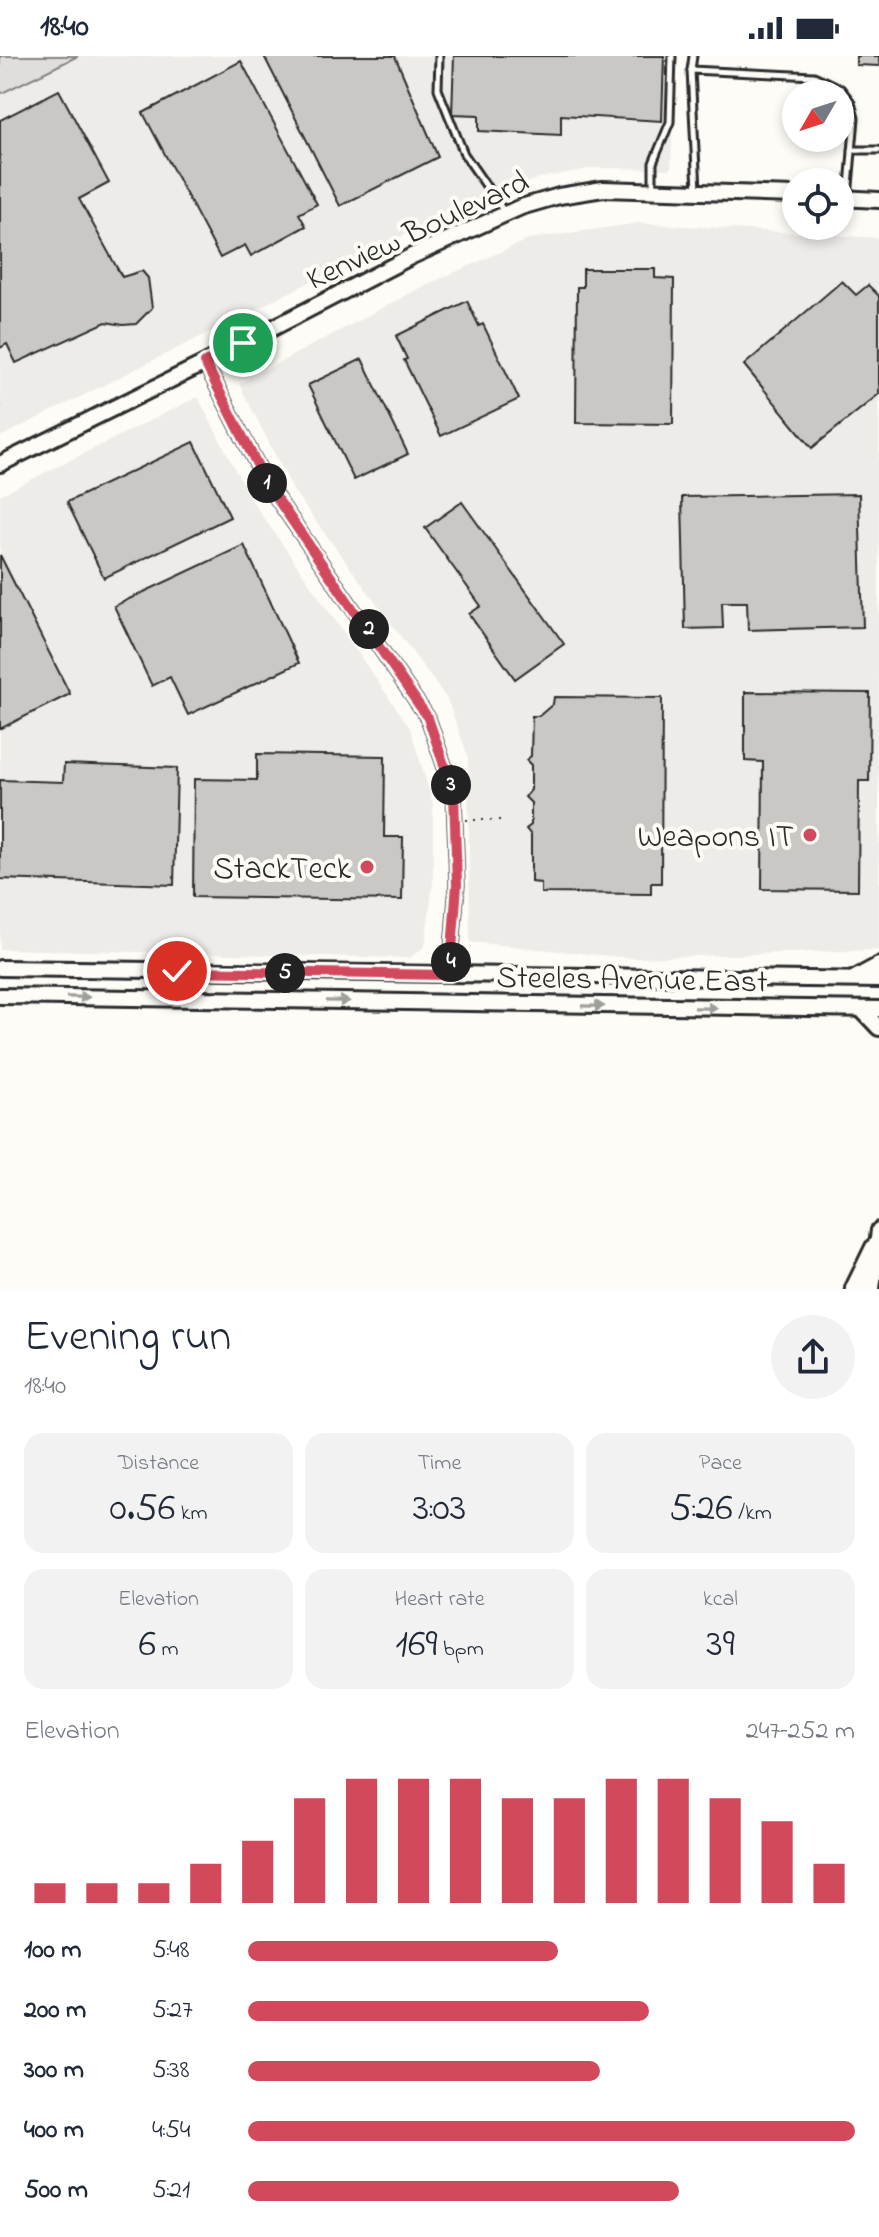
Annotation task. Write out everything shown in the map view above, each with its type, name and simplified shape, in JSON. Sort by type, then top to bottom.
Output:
[{"type":"highway","points":[[856,1289],[878,1239]]},
{"type":"main road","name":"Kenview Boulevard","points":[[0,464],[412,256],[505,214],[559,196],[603,189],[782,194]]},
{"type":"main road","points":[[854,199],[879,200]]},
{"type":"main road","points":[[851,980],[879,965]]},
{"type":"main road","name":"Steeles Avenue East","points":[[0,968],[879,980]]},
{"type":"main road","name":"Steeles Avenue East","points":[[0,996],[879,1009]]},
{"type":"main road","points":[[861,1009],[879,1028]]},
{"type":"main road","points":[[872,1289],[878,1239]]},
{"type":"street","points":[[205,363],[267,484],[428,718],[454,794],[457,885],[450,975]]},
{"type":"lane","points":[[439,56],[438,89],[464,154],[505,214]]},
{"type":"lane","points":[[653,190],[653,163],[670,122],[672,56]]},
{"type":"lane","points":[[693,56],[691,70],[697,190]]},
{"type":"lane","points":[[691,70],[814,76],[824,80]]},
{"type":"lane","points":[[854,150],[879,150]]},
{"type":"path","points":[[455,820],[500,820]]},
{"type":"shaded area","points":[[0,56],[78,56],[0,94]]},
{"type":"shaded area","points":[[78,56],[675,56],[671,169],[594,168],[539,178],[450,212],[0,437],[0,94]]},
{"type":"shaded area","points":[[639,223],[782,232],[782,240],[879,238],[879,950],[630,958],[470,942],[468,756],[447,699],[293,490],[239,384],[418,289],[529,239]]},
{"type":"shaded area","points":[[198,397],[250,498],[410,728],[433,804],[433,882],[425,946],[410,958],[0,949],[0,495]]},
{"type":"building","points":[[264,56],[395,56],[438,157],[340,206]]},
{"type":"building","points":[[454,56],[664,56],[662,121],[561,115],[561,135],[479,131],[479,115],[452,114]]},
{"type":"building","points":[[856,56],[879,56],[879,66],[856,65]]},
{"type":"building","points":[[241,61],[317,204],[299,214],[306,226],[251,256],[245,245],[220,258],[143,113]]},
{"type":"building","points":[[59,90],[109,183],[79,199],[122,277],[142,271],[148,278],[152,308],[136,324],[106,322],[16,363],[7,344],[0,348],[0,120]]},
{"type":"building","points":[[583,269],[655,269],[655,278],[674,279],[673,424],[576,423],[577,287],[583,287]]},
{"type":"building","points":[[842,281],[856,295],[868,285],[879,296],[879,394],[812,448],[744,365]]},
{"type":"building","points":[[467,301],[479,326],[483,324],[519,399],[441,436],[404,360],[407,359],[396,336]]},
{"type":"building","points":[[362,359],[408,454],[354,480],[308,385]]},
{"type":"building","points":[[194,442],[230,517],[104,578],[67,502]]},
{"type":"building","points":[[859,494],[863,627],[748,630],[747,602],[722,602],[723,628],[685,629],[682,497]]},
{"type":"building","points":[[462,502],[564,644],[515,679],[469,614],[481,606],[425,528]]},
{"type":"building","points":[[244,545],[299,663],[188,715],[170,677],[152,686],[114,606]]},
{"type":"building","points":[[0,555],[70,694],[0,729]]},
{"type":"building","name":"Weapons IT","points":[[745,692],[870,693],[869,781],[859,781],[858,890],[762,889],[763,762],[745,761]]},
{"type":"building","points":[[554,697],[662,698],[661,883],[651,883],[651,894],[541,893],[541,883],[531,882],[531,835],[526,829],[531,825],[531,803],[525,797],[531,790],[531,765],[526,760],[531,756],[532,716],[539,716],[553,704]]},
{"type":"building","points":[[257,754],[385,756],[384,837],[403,837],[402,900],[193,897],[194,779],[257,780]]},
{"type":"building","points":[[64,764],[177,768],[174,885],[0,879],[0,780],[63,782]]},
{"type":"place","name":"Weapons IT","points":[[810,835]]},
{"type":"place","name":"StackTeck","points":[[367,867]]},
{"type":"route","points":[[177,971],[450,975],[457,885],[454,794],[428,718],[267,484],[205,363],[243,343]]}]
